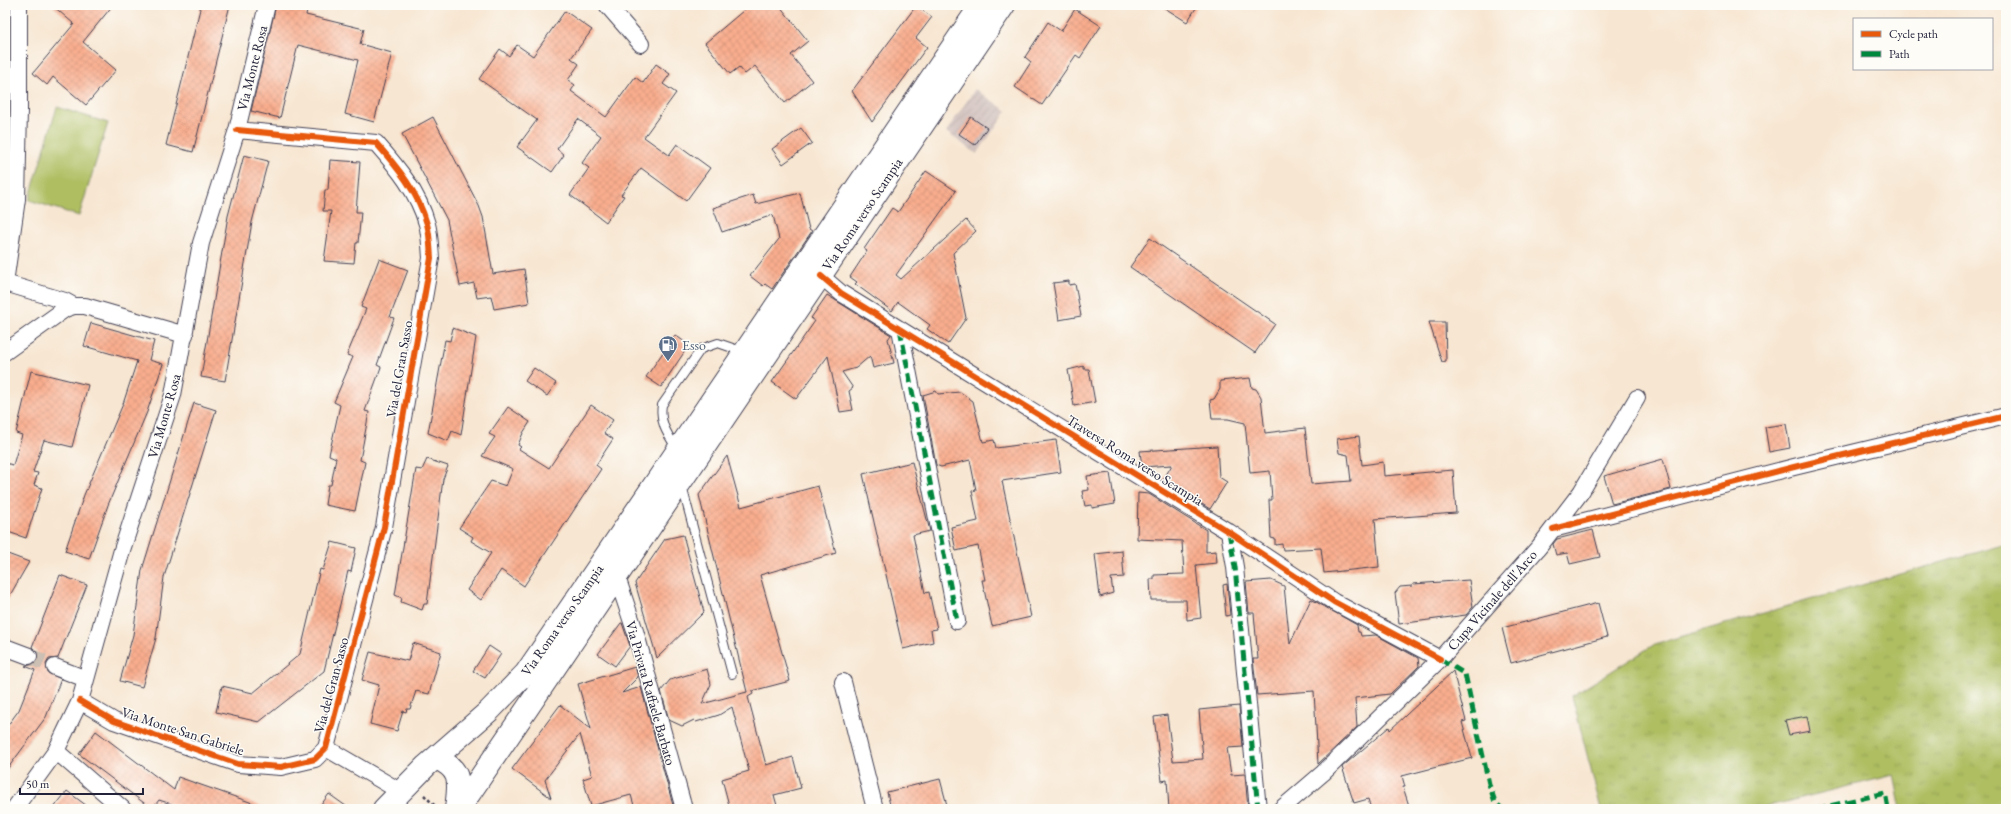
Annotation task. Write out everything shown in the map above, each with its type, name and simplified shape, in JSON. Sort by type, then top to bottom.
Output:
[{"type":"main road","name":"Via Roma verso Scampia","points":[[457,809],[617,577],[676,469],[744,353],[981,5]]},
{"type":"main road","name":"Via Roma verso Scampia","points":[[392,801],[436,758],[489,711],[526,673],[676,469],[821,276],[1004,5]]},
{"type":"main road","points":[[436,758],[448,763],[455,772],[459,783],[457,809]]},
{"type":"street","points":[[20,5],[20,110],[17,199],[5,283],[65,301],[74,306]]},
{"type":"street","name":"Via Monte Rosa","points":[[14,809],[56,751],[80,702],[122,550],[173,395],[201,242],[237,130],[267,5]]},
{"type":"street","points":[[607,5],[641,44]]},
{"type":"street","name":"Via del Gran Sasso","points":[[237,130],[376,143],[397,167],[417,196],[427,225],[432,258],[384,527],[326,748]]},
{"type":"street","name":"Traversa Roma verso Scampia","points":[[821,276],[841,293],[1229,532],[1334,602],[1440,660]]},
{"type":"street","points":[[5,352],[65,309],[74,306],[85,306],[185,335]]},
{"type":"street","points":[[900,329],[957,621]]},
{"type":"street","name":"Cupa Vicinale dell'Arco","points":[[1280,809],[1323,773],[1440,660],[1553,529],[1581,492],[1637,398]]},
{"type":"street","points":[[1553,529],[1794,467],[2006,416]]},
{"type":"street","points":[[1229,532],[1235,575],[1258,809]]},
{"type":"street","name":"Via Privata Raffaele Barbato","points":[[617,577],[636,634],[684,809]]},
{"type":"street","points":[[5,647],[29,656]]},
{"type":"street","points":[[55,667],[86,679]]},
{"type":"street","points":[[843,682],[875,809]]},
{"type":"street","name":"Via Monte San Gabriele","points":[[80,702],[114,721],[238,764],[281,767],[315,759],[326,748]]},
{"type":"street","points":[[326,748],[391,786],[392,801]]},
{"type":"street","points":[[56,751],[123,809]]},
{"type":"lane","points":[[732,674],[660,415],[662,405],[701,349],[718,343],[744,353]]},
{"type":"path","points":[[421,790],[435,806]]},
{"type":"shaded area","points":[[975,89],[1007,111],[977,154],[946,132]]},
{"type":"green space","points":[[57,107],[108,123],[79,216],[29,200]]},
{"type":"green space","points":[[2006,544],[2006,803],[1983,809],[1901,809],[1894,775],[1757,809],[1601,809],[1572,696],[1655,644]]},
{"type":"building","points":[[52,5],[113,5],[83,42],[116,70],[86,105],[53,77],[47,85],[33,73],[74,24]]},
{"type":"building","points":[[201,5],[230,5],[193,152],[166,145]]},
{"type":"building","points":[[276,5],[308,5],[306,15],[364,29],[360,44],[392,53],[374,122],[345,114],[358,60],[298,45],[280,118],[251,111]]},
{"type":"building","points":[[750,5],[779,5],[808,41],[791,55],[812,81],[785,103],[755,66],[745,74],[739,67],[730,74],[705,43]]},
{"type":"building","points":[[1160,5],[1198,5],[1187,22]]},
{"type":"building","points":[[916,6],[932,17],[916,38],[927,47],[872,122],[852,91]]},
{"type":"building","points":[[1075,9],[1101,26],[1080,58],[1076,55],[1042,105],[1015,87],[1031,62],[1025,57],[1048,22],[1061,31]]},
{"type":"building","points":[[565,11],[592,30],[571,58],[579,64],[568,80],[575,85],[571,91],[606,117],[635,77],[643,83],[656,64],[670,74],[663,84],[676,93],[644,137],[669,155],[677,144],[710,168],[686,201],[641,168],[621,195],[624,196],[606,222],[570,195],[589,168],[582,163],[601,136],[578,119],[557,149],[564,155],[552,172],[517,147],[537,120],[479,79],[500,49],[509,56],[517,45],[533,56]]},
{"type":"building","points":[[433,117],[479,206],[483,217],[493,274],[524,269],[529,303],[494,309],[491,296],[477,298],[474,283],[460,286],[447,220],[402,134]]},
{"type":"building","points":[[971,117],[987,128],[975,145],[959,134]]},
{"type":"building","points":[[801,128],[812,143],[783,164],[772,149]]},
{"type":"building","points":[[244,155],[268,161],[252,222],[225,381],[201,377],[228,216]]},
{"type":"building","points":[[330,160],[360,162],[356,212],[361,212],[358,243],[356,243],[354,263],[324,261],[331,211],[323,211],[325,190],[328,190]]},
{"type":"building","points":[[926,171],[956,191],[896,275],[901,279],[966,220],[976,231],[953,253],[966,318],[948,344],[927,329],[930,325],[898,302],[892,311],[855,284],[857,282],[850,277],[867,251],[864,249],[892,208],[898,212]]},
{"type":"building","points":[[800,193],[809,229],[812,231],[772,289],[765,284],[763,286],[750,276],[779,239],[773,215],[722,232],[713,208],[753,195],[756,204]]},
{"type":"building","points":[[1150,238],[1275,324],[1255,353],[1130,267]]},
{"type":"building","points":[[379,259],[408,270],[390,317],[394,318],[377,365],[381,367],[365,411],[369,412],[360,460],[365,462],[355,511],[325,505],[328,485],[331,485],[336,458],[329,455],[340,405],[334,402],[353,357],[347,355],[366,309],[361,307]]},
{"type":"building","points":[[1069,281],[1069,285],[1075,284],[1081,316],[1059,320],[1053,283]]},
{"type":"building","points":[[827,295],[891,335],[888,339],[894,363],[873,368],[870,356],[856,368],[842,372],[853,388],[849,391],[853,410],[840,412],[828,356],[796,399],[772,382],[815,321],[811,318]]},
{"type":"building","points":[[1429,322],[1445,322],[1446,361],[1442,362]]},
{"type":"building","points":[[91,323],[154,341],[149,360],[163,364],[147,412],[108,505],[89,559],[65,551],[84,495],[123,404],[137,361],[84,346]]},
{"type":"building","points":[[453,328],[476,337],[461,435],[452,431],[448,441],[428,433],[445,340],[450,341]]},
{"type":"building","points":[[675,335],[689,345],[661,387],[646,377]]},
{"type":"building","points":[[1084,366],[1084,369],[1089,369],[1095,402],[1074,406],[1068,370]]},
{"type":"building","points":[[534,368],[556,383],[547,396],[525,381]]},
{"type":"building","points":[[31,371],[88,385],[72,447],[44,440],[33,472],[38,473],[34,485],[42,488],[26,538],[5,531],[5,463],[13,465],[22,435],[16,433]]},
{"type":"building","points":[[1250,378],[1252,388],[1256,389],[1261,397],[1265,433],[1305,428],[1311,484],[1351,481],[1348,455],[1339,453],[1337,439],[1359,436],[1362,465],[1383,462],[1384,476],[1453,470],[1456,513],[1375,519],[1379,567],[1324,573],[1321,548],[1283,550],[1282,544],[1275,545],[1275,539],[1271,538],[1269,500],[1272,500],[1270,471],[1250,473],[1245,423],[1228,419],[1212,419],[1210,400],[1214,399],[1220,389],[1220,381]]},
{"type":"building","points":[[936,391],[938,394],[960,392],[973,401],[983,442],[994,440],[996,448],[1056,440],[1061,472],[1002,481],[1031,617],[992,626],[982,580],[985,580],[978,546],[956,551],[951,527],[978,521],[972,491],[976,490],[970,460],[941,467],[936,465],[923,395]]},
{"type":"building","points":[[194,403],[216,410],[164,577],[156,638],[142,687],[120,681],[133,635],[142,570]]},
{"type":"building","points":[[591,405],[613,420],[604,433],[613,439],[596,465],[601,469],[524,586],[501,570],[481,600],[467,590],[491,553],[471,541],[473,537],[459,528],[491,481],[506,486],[513,469],[482,456],[495,437],[489,434],[508,407],[530,422],[518,445],[521,447],[519,449],[549,468]]},
{"type":"building","points":[[1786,424],[1790,448],[1769,452],[1765,427]]},
{"type":"building","points":[[1217,446],[1219,477],[1227,482],[1210,509],[1163,480],[1172,465],[1142,467],[1140,451]]},
{"type":"building","points":[[727,456],[741,507],[818,486],[836,553],[760,575],[790,681],[752,691],[753,694],[748,697],[766,765],[793,757],[801,788],[774,795],[778,809],[730,809],[722,779],[749,771],[732,707],[719,715],[696,722],[694,720],[682,726],[669,720],[661,691],[670,680],[707,669],[711,684],[702,704],[747,692],[699,495]]},
{"type":"building","points":[[427,459],[448,466],[443,479],[427,604],[424,604],[422,610],[401,602],[402,598],[395,595],[416,469],[422,470]]},
{"type":"building","points":[[1663,459],[1671,489],[1612,504],[1604,476]]},
{"type":"building","points":[[912,462],[930,531],[913,535],[925,593],[929,592],[937,629],[931,630],[933,642],[903,649],[863,474]]},
{"type":"building","points":[[1110,473],[1115,504],[1092,508],[1092,505],[1085,506],[1082,491],[1089,490],[1087,476]]},
{"type":"building","points":[[1138,493],[1149,494],[1206,530],[1206,552],[1216,551],[1217,563],[1196,565],[1201,618],[1187,620],[1186,600],[1151,600],[1150,579],[1154,579],[1154,575],[1184,574],[1182,541],[1137,539]]},
{"type":"building","points":[[1593,530],[1600,557],[1570,564],[1567,553],[1556,555],[1553,544],[1557,539]]},
{"type":"building","points":[[683,535],[704,612],[657,658],[635,583],[665,539]]},
{"type":"building","points":[[332,542],[356,548],[351,572],[348,571],[324,671],[259,722],[216,712],[222,686],[253,693],[300,654],[320,569],[323,570]]},
{"type":"building","points":[[1122,551],[1124,577],[1111,578],[1113,593],[1100,597],[1095,554]]},
{"type":"building","points":[[5,553],[29,562],[5,604]]},
{"type":"building","points":[[60,575],[87,585],[58,658],[49,659],[46,664],[48,673],[61,679],[46,717],[5,772],[5,729],[19,710],[35,670],[25,666],[35,664],[38,660],[38,654],[32,647]]},
{"type":"building","points":[[1271,580],[1284,586],[1290,644],[1311,599],[1357,625],[1358,632],[1360,632],[1361,636],[1376,635],[1418,658],[1419,666],[1390,694],[1355,698],[1357,727],[1318,764],[1314,691],[1257,695],[1253,659],[1258,659],[1254,613],[1249,613],[1246,582]]},
{"type":"building","points":[[1469,580],[1473,607],[1466,615],[1399,624],[1395,593],[1400,587],[1412,586],[1413,584]]},
{"type":"building","points":[[1227,584],[1230,615],[1226,616],[1223,585]]},
{"type":"building","points":[[1598,603],[1607,637],[1511,663],[1502,628]]},
{"type":"building","points":[[621,623],[630,646],[615,666],[598,654]]},
{"type":"building","points":[[413,643],[441,652],[429,694],[416,691],[410,709],[407,709],[406,712],[403,711],[397,731],[370,724],[379,685],[362,680],[370,652],[408,661]]},
{"type":"building","points":[[489,646],[501,654],[485,678],[473,671]]},
{"type":"building","points":[[635,667],[638,677],[622,693],[641,687],[674,809],[635,809],[631,795],[591,806],[583,779],[592,776],[580,734],[545,780],[551,798],[512,769],[560,705],[591,729],[578,684]]},
{"type":"building","points":[[1453,671],[1466,721],[1462,722],[1472,758],[1402,776],[1405,787],[1403,787],[1410,809],[1371,809],[1368,799],[1354,803],[1342,767],[1389,727],[1390,730]]},
{"type":"building","points":[[1239,706],[1243,747],[1227,748],[1231,775],[1245,774],[1248,809],[1169,809],[1167,780],[1162,781],[1154,717],[1167,715],[1173,761],[1203,759],[1199,710]]},
{"type":"building","points":[[1807,716],[1810,731],[1789,735],[1785,720]]},
{"type":"building","points":[[96,731],[174,790],[178,777],[264,807],[264,809],[187,809],[159,800],[152,809],[79,754]]},
{"type":"building","points":[[940,779],[948,809],[891,809],[887,792]]},
{"type":"building","points":[[67,791],[91,809],[53,809]]},
{"type":"building","points":[[329,794],[350,809],[318,809]]},
{"type":"tunnel","points":[[29,656],[55,667]]},
{"type":"marked path","points":[[900,329],[957,621]]},
{"type":"marked path","points":[[1229,532],[1235,567],[1258,809]]},
{"type":"marked path","points":[[1440,659],[1465,674],[1489,784],[1495,802],[1502,809]]},
{"type":"marked path","points":[[1816,809],[1885,793],[1888,809]]},
{"type":"cycle path","points":[[80,701],[114,721],[238,764],[281,767],[315,759],[326,748],[384,527],[431,258],[429,232],[423,212],[413,191],[376,143],[237,130]]},
{"type":"cycle path","points":[[821,276],[841,293],[1229,532],[1334,602],[1440,659]]},
{"type":"cycle path","points":[[1553,529],[1794,467],[2006,416]]},
{"type":"place","name":"Esso","points":[[668,362]]}]
